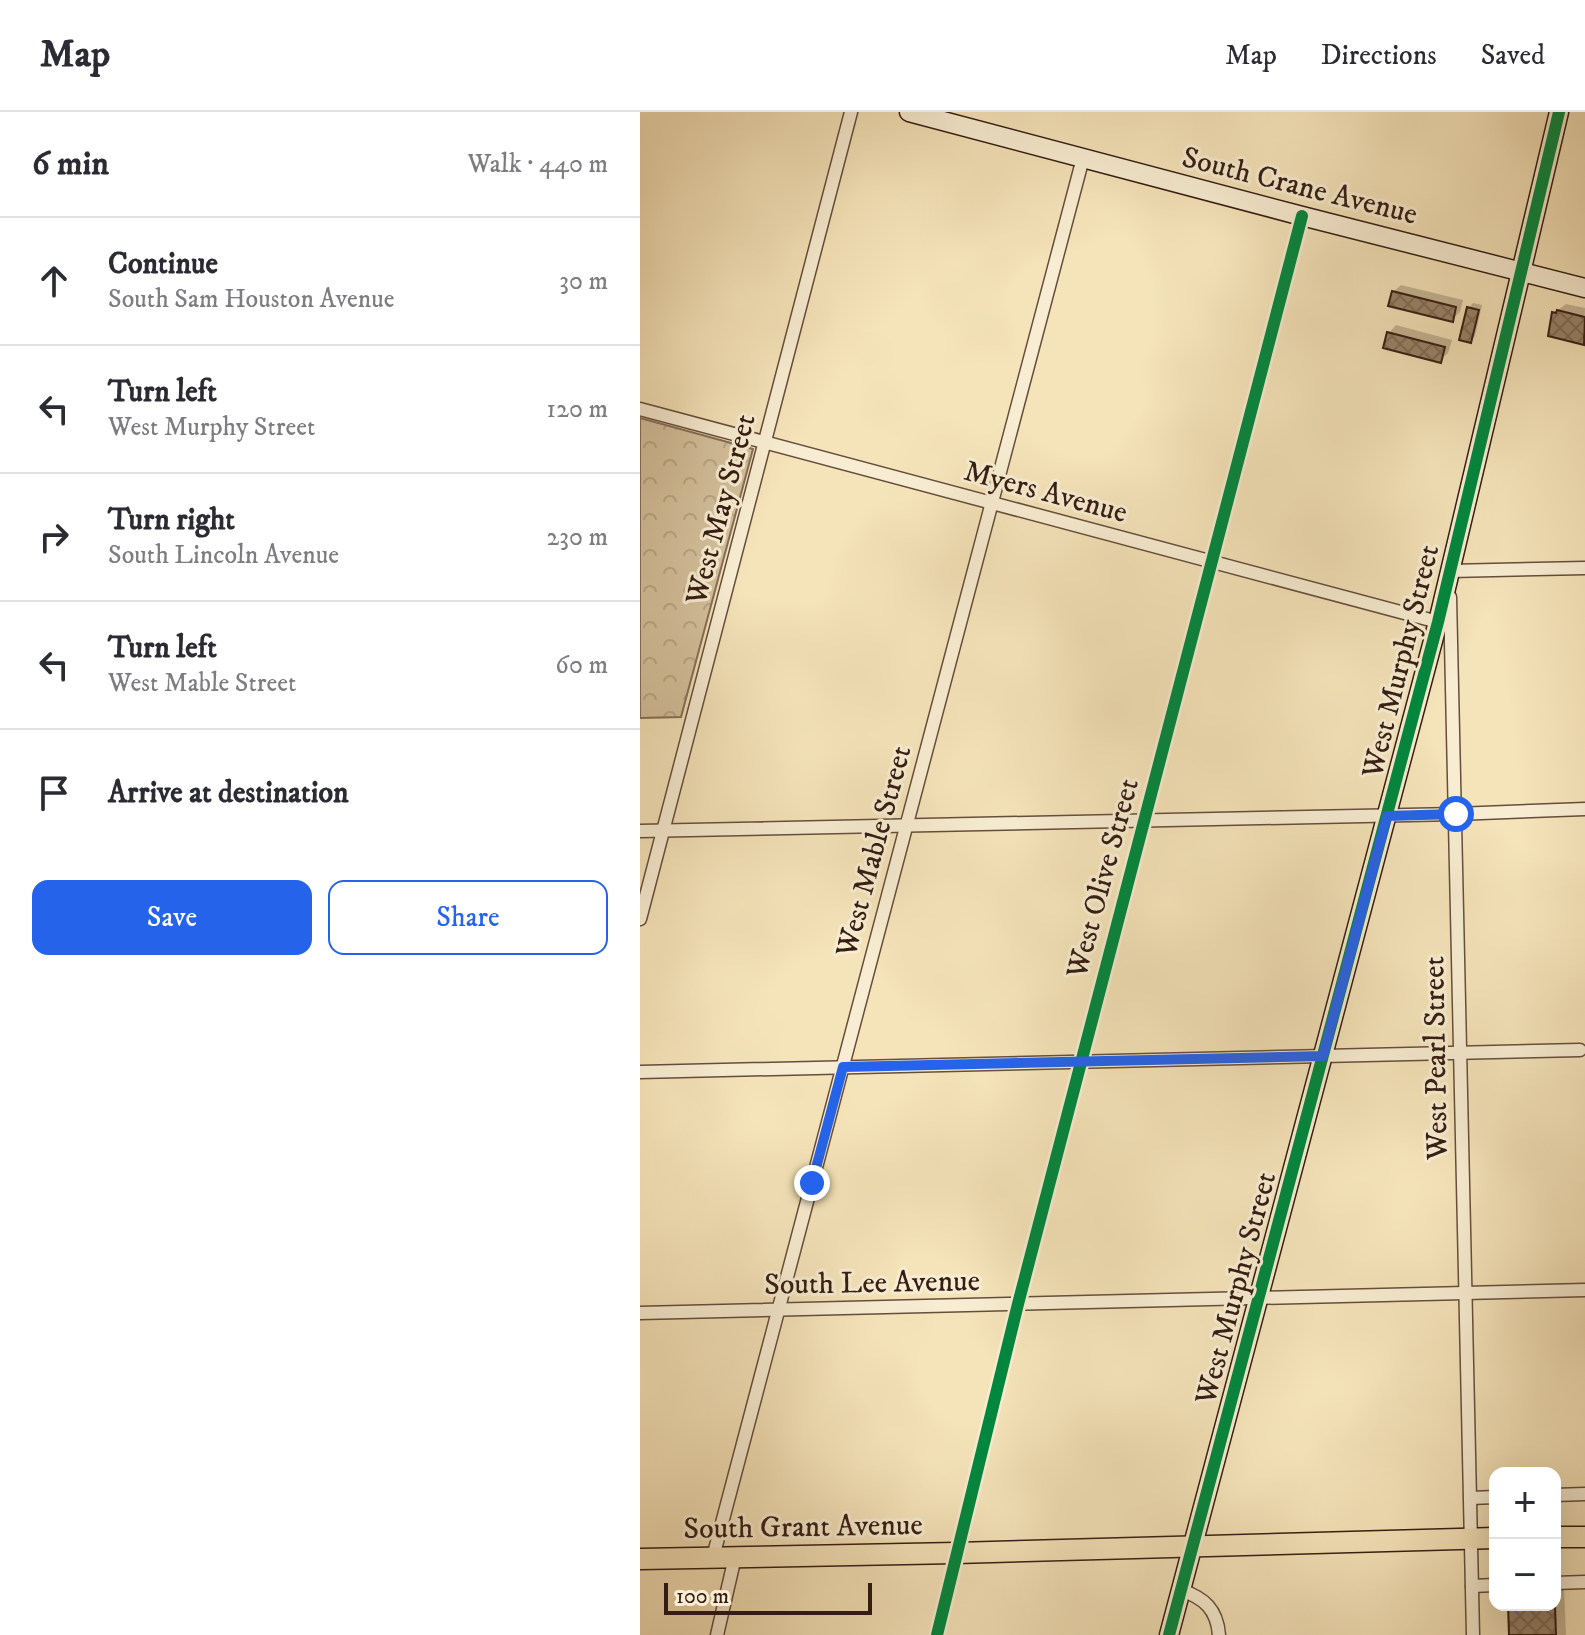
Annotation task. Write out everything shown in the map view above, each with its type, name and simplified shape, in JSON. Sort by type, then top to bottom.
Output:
[{"type":"main road","points":[[1561,1537],[1585,1537]]},
{"type":"main road","name":"South Grant Avenue","points":[[640,1559],[1489,1538]]},
{"type":"street","name":"West May Street","points":[[640,919],[851,112]]},
{"type":"street","name":"South Crane Avenue","points":[[909,112],[1585,288]]},
{"type":"street","name":"West Murphy Street","points":[[1169,1635],[1438,622],[1559,112]]},
{"type":"street","name":"West Mable Street","points":[[713,1557],[1083,158]]},
{"type":"street","name":"West Olive Street","points":[[937,1635],[1018,1304],[1302,216]]},
{"type":"street","name":"Myers Avenue","points":[[640,409],[1438,622]]},
{"type":"street","points":[[1450,574],[1585,568]]},
{"type":"street","name":"West Pearl Street","points":[[1450,574],[1473,1635]]},
{"type":"street","points":[[640,831],[1585,809]]},
{"type":"street","points":[[640,1072],[1580,1050]]},
{"type":"street","name":"South Lee Avenue","points":[[640,1313],[1585,1290]]},
{"type":"street","points":[[1561,1495],[1585,1494]]},
{"type":"street","points":[[1471,1498],[1489,1497]]},
{"type":"street","points":[[717,1635],[735,1557]]},
{"type":"street","points":[[1561,1583],[1585,1582]]},
{"type":"street","points":[[1472,1586],[1489,1585]]},
{"type":"street","points":[[1181,1590],[1206,1602],[1214,1612],[1219,1635]]},
{"type":"green space","points":[[640,418],[753,449],[681,717],[640,718]]},
{"type":"building","points":[[1392,291],[1456,307],[1453,322],[1388,306]]},
{"type":"building","points":[[1467,307],[1479,310],[1471,343],[1459,340]]},
{"type":"building","points":[[1557,310],[1585,317],[1584,345],[1548,336],[1552,312],[1556,313]]},
{"type":"building","points":[[1387,332],[1445,347],[1441,363],[1383,348]]},
{"type":"building","points":[[1508,1611],[1555,1611],[1556,1635],[1509,1635]]},
{"type":"cycle path","points":[[1169,1635],[1438,622],[1559,112]]},
{"type":"cycle path","points":[[937,1635],[1018,1304],[1302,216]]},
{"type":"route","points":[[812,1183],[843,1067],[1323,1056],[1387,816],[1456,814]]}]
